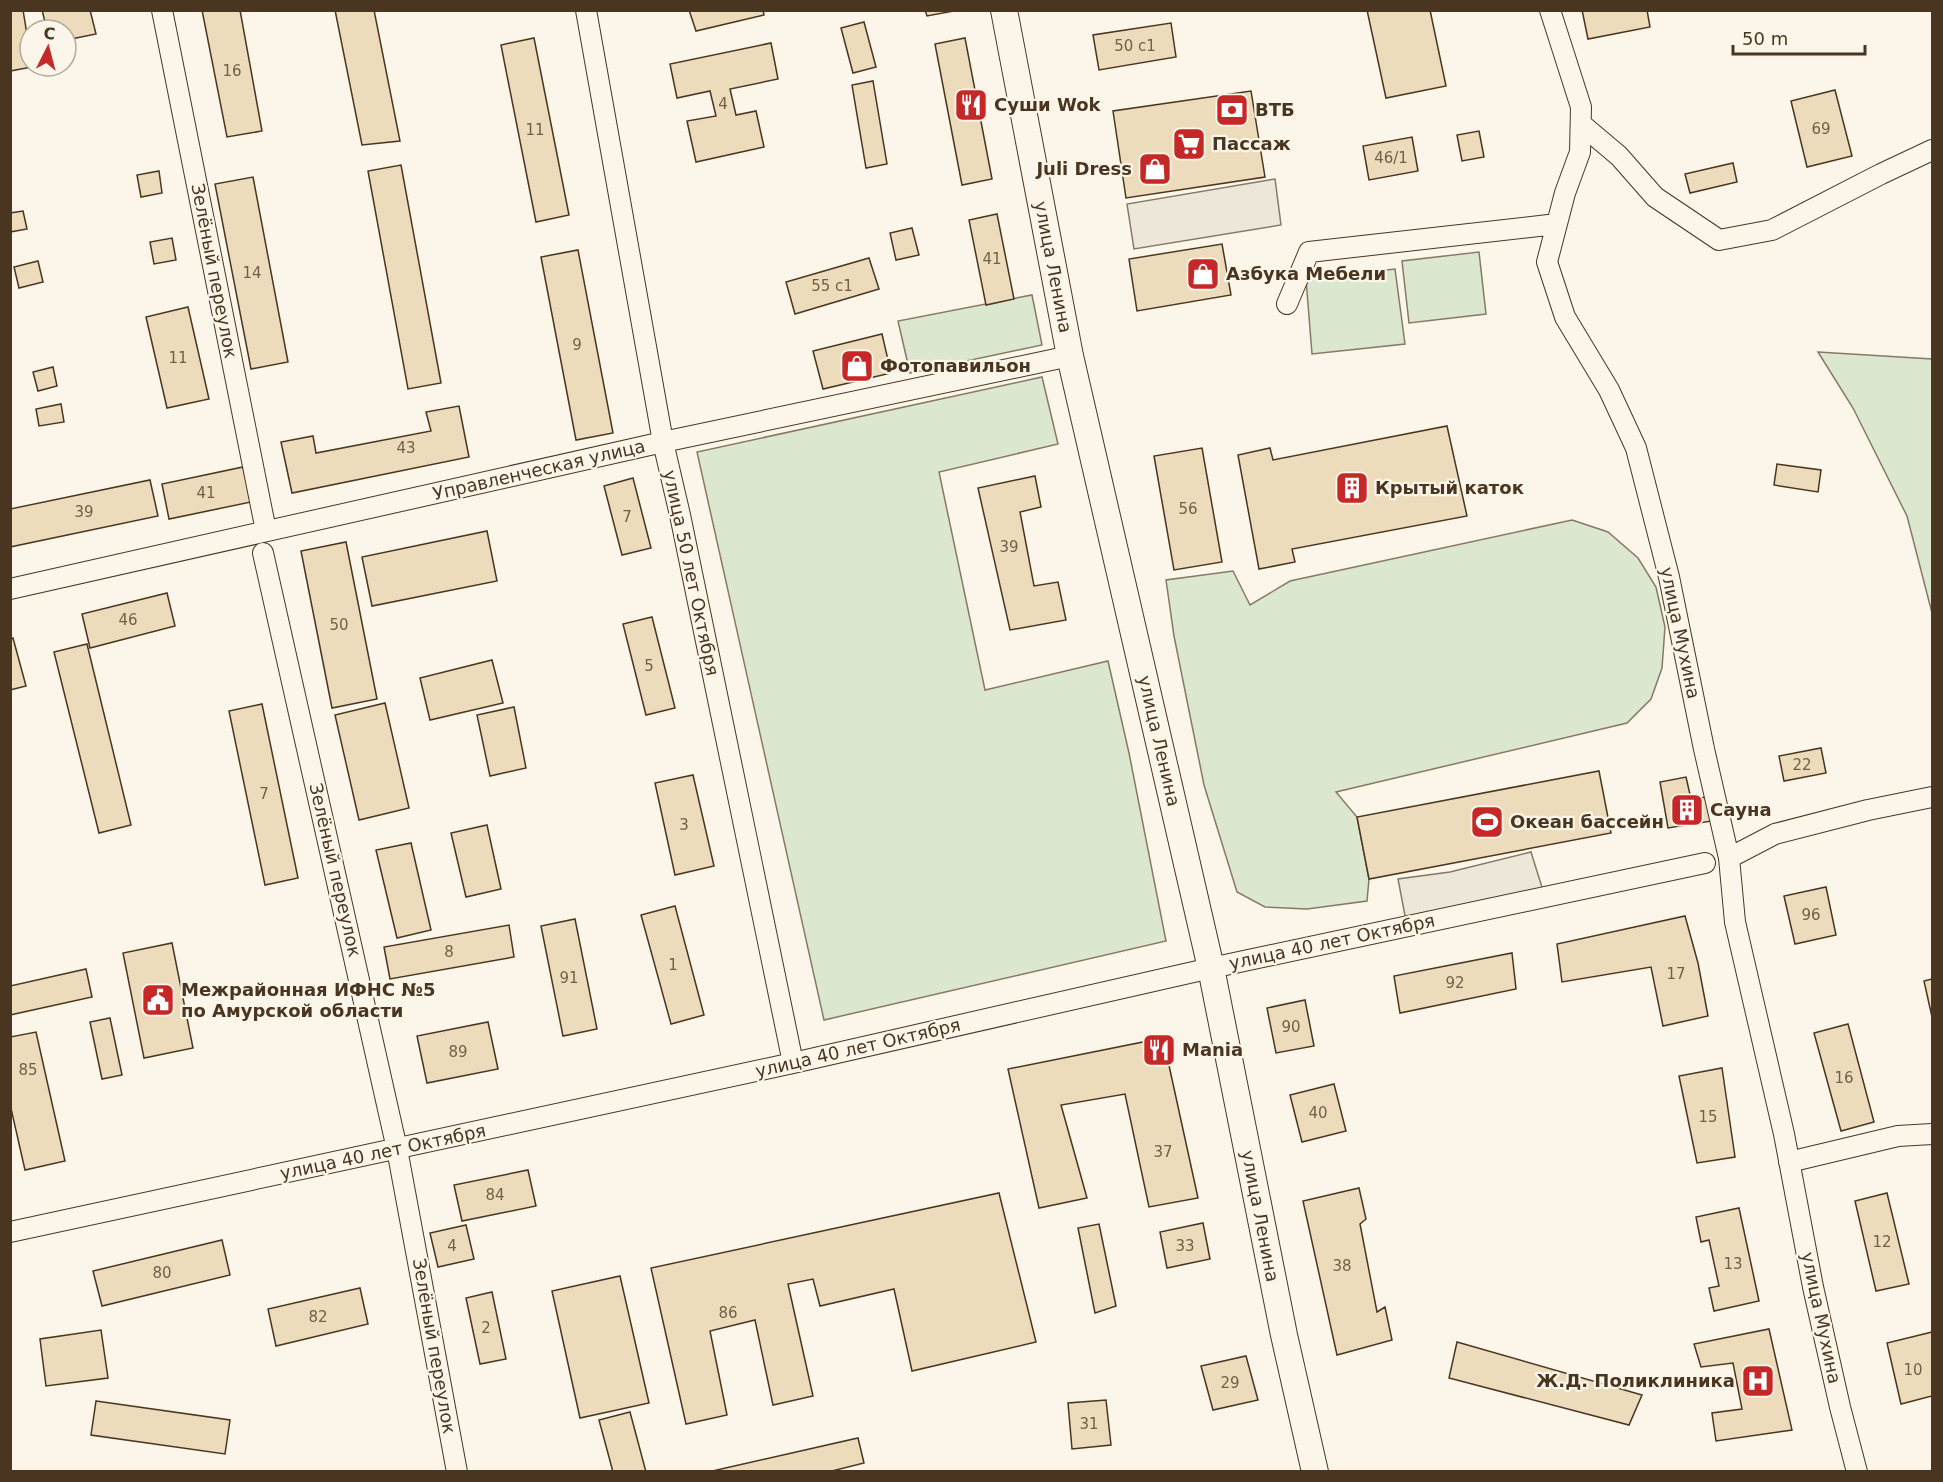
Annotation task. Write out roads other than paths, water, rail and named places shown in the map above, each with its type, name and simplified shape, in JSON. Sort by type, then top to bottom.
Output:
[{"type":"main road","name":"улица Ленина","points":[[1004,10],[1070,356],[1211,968],[1284,1335],[1315,1472]]},
{"type":"street","name":"Зелёный переулок","points":[[162,10],[266,531]]},
{"type":"street","name":"улица 50 лет Октября","points":[[586,10],[663,442],[793,1063]]},
{"type":"street","name":"улица Мухина","points":[[1550,10],[1581,107],[1581,124],[1580,152],[1565,193],[1547,262],[1565,317],[1609,390],[1636,448],[1669,578],[1729,858],[1735,922],[1789,1162],[1828,1353],[1857,1472]]},
{"type":"street","points":[[1581,124],[1619,156],[1655,197],[1719,240],[1772,230],[1932,150]]},
{"type":"street","points":[[1287,304],[1310,252],[1557,224]]},
{"type":"street","name":"Управленческая улица","points":[[10,589],[663,442],[1070,356]]},
{"type":"street","name":"Зелёный переулок","points":[[263,553],[397,1149],[457,1472]]},
{"type":"street","points":[[1729,858],[1775,834],[1868,810],[1932,797]]},
{"type":"street","name":"улица 40 лет Октября","points":[[10,1232],[793,1063],[1211,968],[1705,863]]},
{"type":"street","points":[[1789,1162],[1898,1136],[1932,1134]]},
{"type":"place","name":"Суши Wok","points":[[971,105]]},
{"type":"place","name":"ВТБ","points":[[1232,110]]},
{"type":"place","name":"Пассаж","points":[[1189,144]]},
{"type":"place","name":"Juli Dress","points":[[1155,169]]},
{"type":"place","name":"Азбука Мебели","points":[[1203,274]]},
{"type":"place","name":"Фотопавильон","points":[[857,366]]},
{"type":"place","name":"Крытый каток","points":[[1352,488]]},
{"type":"place","name":"Сауна","points":[[1687,810]]},
{"type":"place","name":"Океан бассейн","points":[[1487,822]]},
{"type":"place","name":"Межрайонная ИФНС №5 по Амурской области","points":[[158,1000]]},
{"type":"place","name":"Mania","points":[[1159,1050]]},
{"type":"place","name":"Ж.Д. Поликлиника","points":[[1758,1381]]}]
